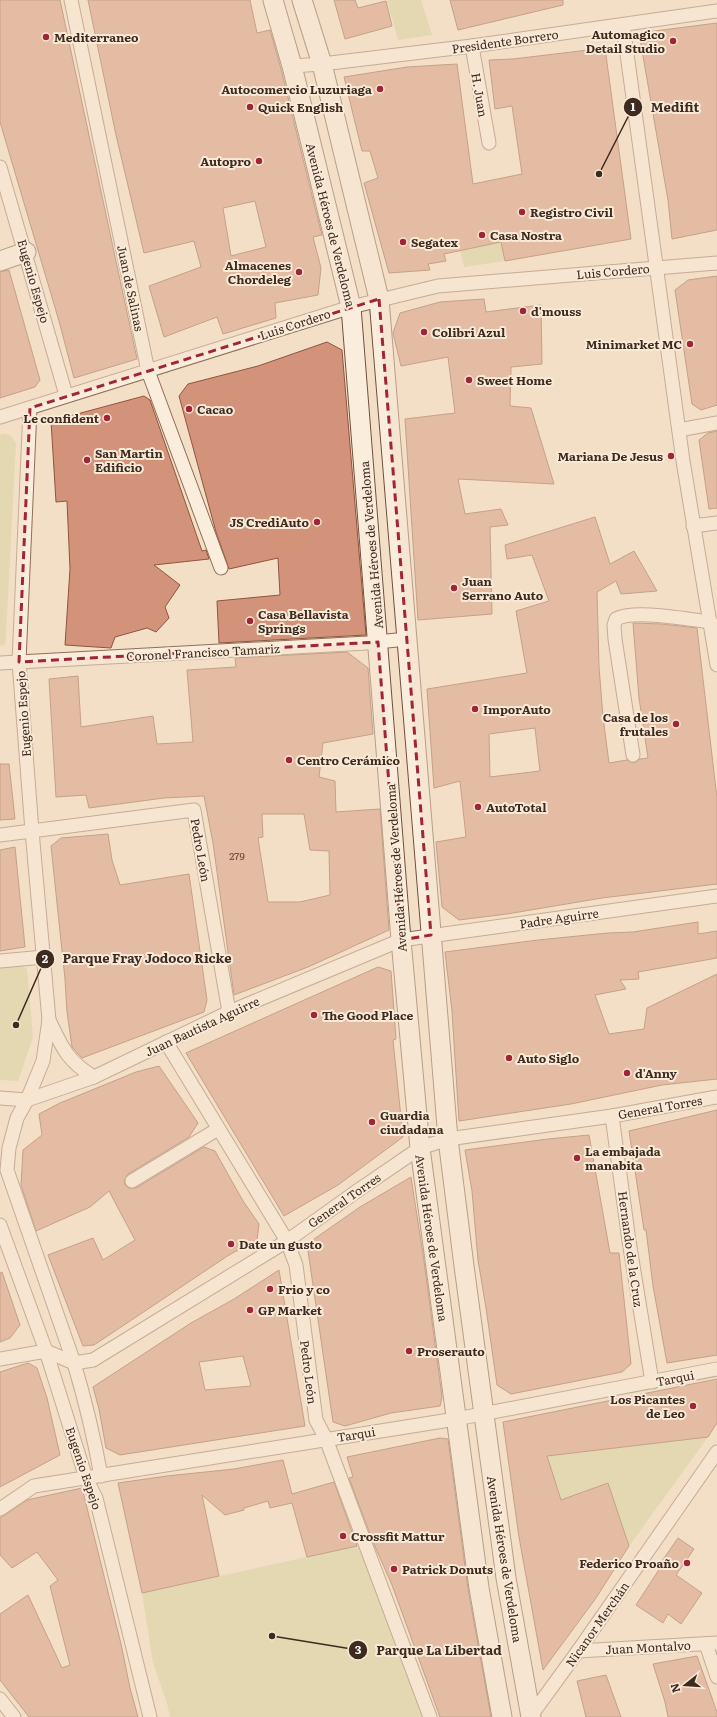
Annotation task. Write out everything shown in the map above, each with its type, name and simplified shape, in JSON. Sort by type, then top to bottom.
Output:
[{"type":"main road","name":"Avenida Héroes de Verdeloma","points":[[273,0],[292,66],[351,306],[401,940],[420,1148],[479,1588],[502,1717]]},
{"type":"main road","name":"Avenida Héroes de Verdeloma","points":[[302,0],[322,64],[379,299],[430,935],[448,1139],[506,1578],[531,1716]]},
{"type":"main road","points":[[0,261],[26,252]]},
{"type":"street","name":"Juan de Salinas","points":[[71,0],[148,371],[221,568]]},
{"type":"street","name":"Presidente Borrero","points":[[292,66],[322,64],[472,46],[717,11]]},
{"type":"street","points":[[623,25],[678,430],[717,665]]},
{"type":"street","name":"H. Juan","points":[[472,46],[489,143]]},
{"type":"street","name":"Eugenio Espejo","points":[[0,167],[26,252],[66,395]]},
{"type":"street","name":"Luis Cordero","points":[[0,417],[351,306],[438,286],[717,263]]},
{"type":"street","name":"Eugenio Espejo","points":[[30,408],[19,662],[49,1020],[43,1061],[27,1100],[17,1118],[9,1148],[7,1170],[74,1363],[94,1437],[101,1476]]},
{"type":"street","points":[[678,430],[717,423]]},
{"type":"street","points":[[693,526],[717,523]]},
{"type":"street","points":[[634,755],[615,639],[614,625],[616,619],[624,615],[638,614],[711,622]]},
{"type":"street","name":"Coronel Francisco Tamariz","points":[[0,663],[407,640]]},
{"type":"street","name":"Pedro León","points":[[0,834],[194,810],[229,1012]]},
{"type":"street","name":"Padre Aguirre","points":[[401,940],[717,896]]},
{"type":"street","name":"Juan Bautista Aguirre","points":[[0,1098],[27,1100],[94,1077],[229,1012],[401,940]]},
{"type":"street","points":[[0,961],[44,957]]},
{"type":"street","name":"Eugenio Espejo","points":[[49,1020],[60,1044],[70,1060],[80,1069],[94,1077]]},
{"type":"street","name":"Pedro León","points":[[166,1042],[287,1241],[296,1265],[316,1420],[326,1439],[430,1717]]},
{"type":"street","name":"General Torres","points":[[74,1363],[93,1360],[287,1241],[420,1148],[448,1139],[612,1116],[717,1097]]},
{"type":"street","name":"Hernando de la Cruz","points":[[612,1116],[629,1241],[652,1382]]},
{"type":"street","points":[[132,1181],[218,1129]]},
{"type":"street","name":"Eugenio Espejo","points":[[0,1224],[46,1351],[86,1478],[96,1498],[150,1717]]},
{"type":"street","points":[[0,1359],[46,1351],[74,1363]]},
{"type":"street","name":"Tarqui","points":[[0,1510],[34,1486],[456,1419],[717,1369]]},
{"type":"street","name":"Nicanor Merchán","points":[[531,1716],[578,1652],[717,1452]]},
{"type":"street","points":[[712,1643],[717,1677]]},
{"type":"street","name":"Juan Montalvo","points":[[578,1652],[712,1643]]},
{"type":"street","points":[[0,1699],[14,1717]]},
{"type":"highlighted area","points":[[379,299],[431,935],[401,940],[378,642],[19,662],[30,408]]},
{"type":"shaded area","points":[[387,0],[421,0],[432,35],[398,40]]},
{"type":"shaded area","points":[[501,242],[505,261],[464,267],[460,251]]},
{"type":"shaded area","points":[[0,435],[10,435],[16,443],[6,634],[5,645],[0,646]]},
{"type":"shaded area","points":[[18,964],[27,969],[33,1037],[18,1081],[0,1080],[0,966]]},
{"type":"shaded area","points":[[708,1437],[629,1546],[608,1483],[561,1500],[547,1456]]},
{"type":"shaded area","points":[[362,1545],[423,1717],[170,1717],[167,1703],[153,1663],[142,1593]]},
{"type":"building","points":[[0,0],[60,0],[137,359],[74,378],[59,321],[0,122]]},
{"type":"building","points":[[88,0],[250,0],[257,33],[270,30],[322,235],[313,237],[321,268],[318,295],[275,303],[276,318],[223,334],[217,317],[164,337],[149,286],[201,267],[194,241],[144,253],[116,135]],"holes":[[[255,201],[266,247],[231,256],[223,208]]]},
{"type":"building","points":[[334,0],[355,0],[358,8],[386,1],[392,26],[345,39]]},
{"type":"building","points":[[450,0],[563,0],[563,5],[458,30]]},
{"type":"building","points":[[717,23],[717,230],[672,239],[668,200],[639,33]]},
{"type":"building","points":[[605,48],[631,239],[505,261],[501,242],[444,254],[446,261],[428,264],[430,270],[389,273],[364,183],[378,178],[370,151],[362,151],[344,77],[407,67],[457,64],[473,184],[522,174],[512,106],[495,109],[489,60],[513,59]]},
{"type":"building","points":[[9,270],[40,380],[35,387],[0,398],[0,272]]},
{"type":"building","points":[[717,276],[717,405],[701,410],[692,404],[675,290],[688,280]]},
{"type":"building","points":[[484,299],[486,312],[541,305],[542,364],[511,367],[510,406],[531,408],[554,484],[458,479],[465,514],[501,509],[508,525],[490,527],[492,614],[418,620],[405,419],[455,413],[448,357],[401,366],[393,333],[400,313],[440,302]]},
{"type":"building","points":[[327,342],[342,350],[366,635],[219,643],[217,601],[280,595],[278,558],[229,569],[216,532],[179,396],[188,384],[258,366]]},
{"type":"building","points":[[144,396],[150,400],[202,551],[206,550],[209,559],[154,565],[180,585],[165,607],[169,618],[156,632],[147,628],[115,637],[111,648],[65,645],[70,569],[67,501],[56,502],[51,421]]},
{"type":"building","points":[[717,431],[717,508],[709,509],[699,440],[708,433]]},
{"type":"building","points":[[595,517],[610,564],[634,551],[657,591],[621,594],[616,581],[597,592],[599,667],[603,717],[609,763],[627,760],[634,763],[640,759],[648,758],[639,698],[633,623],[662,624],[697,628],[717,798],[717,884],[602,898],[507,914],[459,920],[442,907],[436,842],[466,837],[460,781],[434,788],[427,689],[527,673],[516,611],[549,601],[532,555],[507,559],[505,545]],"holes":[[[535,728],[540,771],[490,777],[489,734]]]},
{"type":"building","points":[[347,652],[368,668],[373,734],[323,743],[319,777],[335,781],[336,812],[380,809],[389,930],[308,967],[234,995],[213,843],[204,796],[164,798],[89,808],[86,795],[56,797],[49,679],[78,676],[81,727],[153,716],[157,744],[193,742],[187,670],[236,667],[235,658]],"holes":[[[262,814],[304,814],[310,850],[329,851],[330,895],[300,902],[268,902],[258,838],[263,837]]]},
{"type":"building","points":[[0,764],[9,764],[15,819],[0,820]]},
{"type":"building","points":[[108,834],[112,860],[120,885],[189,874],[207,1000],[204,1012],[82,1058],[72,1047],[67,1012],[51,846],[61,838]]},
{"type":"building","points":[[15,847],[25,947],[0,951],[0,850]]},
{"type":"building","points":[[698,922],[698,934],[717,931],[717,958],[638,972],[639,979],[620,980],[626,989],[595,995],[609,1034],[644,1029],[647,1008],[717,974],[717,1079],[662,1085],[571,1104],[459,1121],[452,1011],[445,952],[538,940],[633,932]]},
{"type":"building","points":[[378,967],[391,971],[396,1039],[393,1040],[403,1137],[338,1185],[284,1216],[186,1053]]},
{"type":"building","points":[[159,1066],[198,1123],[189,1137],[128,1174],[124,1181],[125,1185],[129,1188],[136,1188],[204,1147],[215,1151],[243,1201],[259,1224],[257,1240],[229,1255],[94,1345],[83,1346],[48,1255],[93,1238],[103,1260],[135,1240],[109,1191],[90,1207],[36,1231],[21,1185],[23,1150],[42,1135],[39,1114],[60,1103],[136,1072]]},
{"type":"building","points":[[717,1110],[717,1355],[667,1363],[653,1286],[646,1230],[644,1230],[629,1131]]},
{"type":"building","points":[[589,1135],[610,1253],[619,1253],[631,1364],[622,1372],[511,1394],[497,1385],[478,1260],[472,1191],[465,1150]]},
{"type":"building","points":[[411,1177],[442,1397],[440,1406],[391,1413],[345,1426],[333,1422],[307,1244],[360,1207]]},
{"type":"building","points":[[279,1270],[305,1426],[120,1455],[106,1448],[99,1409],[93,1387],[191,1323],[234,1299]],"holes":[[[243,1356],[251,1386],[205,1390],[199,1362]]]},
{"type":"building","points":[[2,1272],[20,1325],[10,1338],[0,1342],[0,1273]]},
{"type":"building","points":[[28,1363],[37,1368],[47,1398],[60,1455],[0,1487],[0,1372]]},
{"type":"building","points":[[717,1379],[717,1423],[708,1437],[547,1456],[561,1500],[608,1483],[629,1546],[596,1598],[543,1670],[519,1537],[503,1422]]},
{"type":"building","points":[[440,1438],[448,1439],[468,1589],[491,1717],[440,1717],[392,1585],[373,1542],[349,1478],[353,1477],[347,1457]]},
{"type":"building","points":[[283,1460],[292,1494],[334,1482],[357,1546],[307,1557],[292,1503],[270,1508],[268,1501],[225,1515],[202,1495],[219,1576],[142,1593],[118,1483],[234,1469]]},
{"type":"building","points":[[82,1488],[138,1717],[29,1717],[0,1680],[0,1614],[28,1595],[62,1668],[70,1665],[50,1586],[58,1580],[37,1552],[12,1568],[0,1555],[0,1518],[27,1500]]},
{"type":"building","points":[[678,1538],[694,1549],[676,1575],[702,1593],[681,1624],[668,1614],[663,1623],[636,1605],[664,1562],[662,1561]]},
{"type":"building","points":[[697,1656],[717,1712],[717,1717],[668,1717],[653,1664]]},
{"type":"building","points":[[606,1675],[621,1717],[586,1717],[577,1681]]},
{"type":"place","name":"Mediterraneo","points":[[46,37]]},
{"type":"place","name":"Automagico Detail Studio","points":[[673,41]]},
{"type":"place","name":"Autocomercio Luzuriaga","points":[[380,89]]},
{"type":"place","name":"Quick English","points":[[250,107]]},
{"type":"place","name":"Autopro","points":[[259,161]]},
{"type":"place","name":"Medifit","points":[[599,174]]},
{"type":"place","name":"Registro Civil","points":[[522,212]]},
{"type":"place","name":"Casa Nostra","points":[[482,235]]},
{"type":"place","name":"Segatex","points":[[403,242]]},
{"type":"place","name":"Almacenes Chordeleg","points":[[299,272]]},
{"type":"place","name":"d'mouss","points":[[523,311]]},
{"type":"place","name":"Colibri Azul","points":[[424,332]]},
{"type":"place","name":"Minimarket MC","points":[[690,344]]},
{"type":"place","name":"Sweet Home","points":[[469,380]]},
{"type":"place","name":"Cacao","points":[[189,409]]},
{"type":"place","name":"Le confident","points":[[107,418]]},
{"type":"place","name":"Mariana De Jesus","points":[[671,456]]},
{"type":"place","name":"San Martin Edificio","points":[[87,460]]},
{"type":"place","name":"JS CrediAuto","points":[[317,522]]},
{"type":"place","name":"Juan Serrano Auto","points":[[454,588]]},
{"type":"place","name":"Casa Bellavista Springs","points":[[250,621]]},
{"type":"place","name":"ImporAuto","points":[[475,709]]},
{"type":"place","name":"Casa de los frutales","points":[[676,724]]},
{"type":"place","name":"Centro Cerámico","points":[[289,760]]},
{"type":"place","name":"AutoTotal","points":[[478,807]]},
{"type":"place","name":"The Good Place","points":[[314,1015]]},
{"type":"place","name":"Parque Fray Jodoco Ricke","points":[[16,1025]]},
{"type":"place","name":"Auto Siglo","points":[[509,1058]]},
{"type":"place","name":"d'Anny","points":[[627,1073]]},
{"type":"place","name":"Guardia ciudadana","points":[[372,1122]]},
{"type":"place","name":"La embajada manabita","points":[[577,1158]]},
{"type":"place","name":"Date un gusto","points":[[231,1244]]},
{"type":"place","name":"Frio y co","points":[[270,1289]]},
{"type":"place","name":"GP Market","points":[[250,1310]]},
{"type":"place","name":"Proserauto","points":[[409,1351]]},
{"type":"place","name":"Los Picantes de Leo","points":[[693,1406]]},
{"type":"place","name":"Crossfit Mattur","points":[[343,1536]]},
{"type":"place","name":"Federico Proaño","points":[[687,1563]]},
{"type":"place","name":"Patrick Donuts","points":[[394,1569]]},
{"type":"place","name":"Parque La Libertad","points":[[272,1636]]}]
